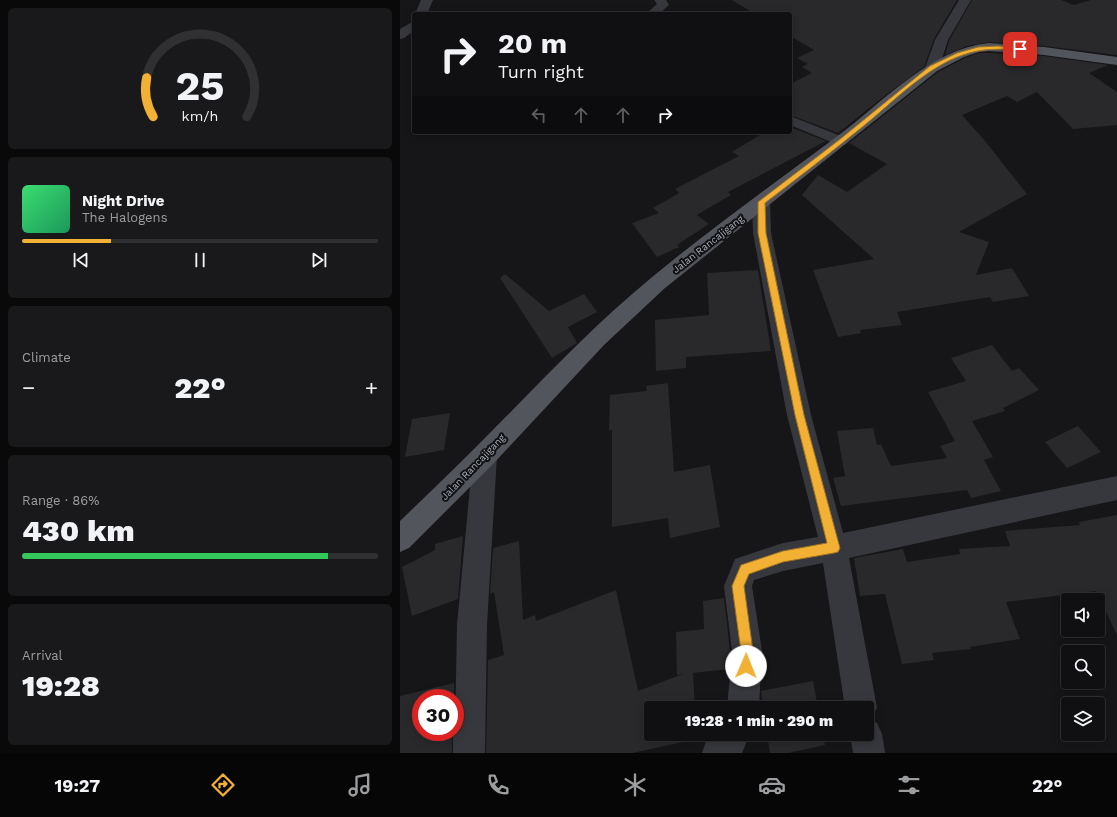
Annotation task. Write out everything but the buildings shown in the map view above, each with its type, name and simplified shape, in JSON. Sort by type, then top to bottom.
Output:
[{"type":"main road","name":"Jalan Rancajigang","points":[[400,539],[485,455],[554,382],[628,310],[670,273],[841,142],[932,68],[964,52],[989,47],[1037,51],[1117,61]]},
{"type":"street","points":[[422,12],[427,0]]},
{"type":"street","points":[[654,12],[663,5],[660,0]]},
{"type":"street","points":[[932,68],[938,43],[965,0]]},
{"type":"street","points":[[400,35],[412,26]]},
{"type":"street","points":[[792,121],[841,142]]},
{"type":"street","points":[[762,202],[762,233],[799,415],[834,548],[860,701]]},
{"type":"street","points":[[469,753],[472,625],[485,455]]},
{"type":"street","points":[[743,701],[747,651],[738,586],[745,569],[783,556],[834,548],[1117,488]]},
{"type":"street","points":[[718,753],[728,747],[731,741]]},
{"type":"street","points":[[867,741],[869,753]]},
{"type":"route","points":[[746,666],[747,651],[738,586],[745,569],[783,556],[834,548],[799,415],[762,233],[762,202],[787,181],[841,142],[932,68],[959,54],[978,48],[998,47],[1020,49]]}]
